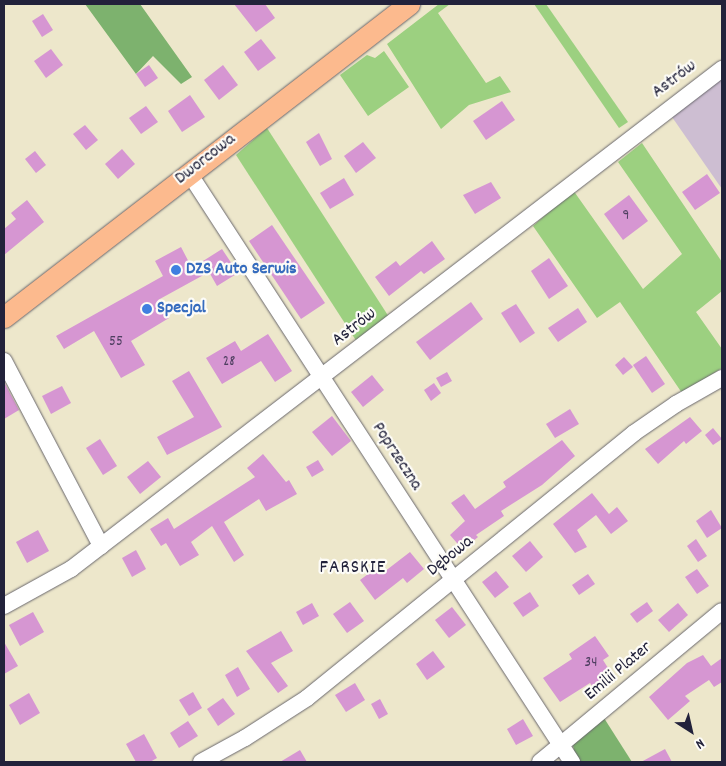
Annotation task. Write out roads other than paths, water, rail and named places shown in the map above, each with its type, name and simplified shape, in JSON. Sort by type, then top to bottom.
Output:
[{"type":"main road","name":"Dworcowa","points":[[4,317],[409,4]]},
{"type":"street","name":"Astrów","points":[[4,606],[71,569],[321,379],[722,69]]},
{"type":"street","name":"Poprzeczna","points":[[189,173],[453,582],[572,762]]},
{"type":"street","points":[[4,361],[101,546]]},
{"type":"street","name":"Dębowa","points":[[201,762],[245,738],[307,698],[453,582],[634,433],[676,404],[722,378]]},
{"type":"street","name":"Emilii Plater","points":[[540,762],[562,747],[722,611]]},
{"type":"place","name":"DZS Auto Serwis","points":[[176,270]]},
{"type":"place","name":"Specjal","points":[[147,309]]},
{"type":"district","name":"FARSKIE","points":[[353,569]]}]
